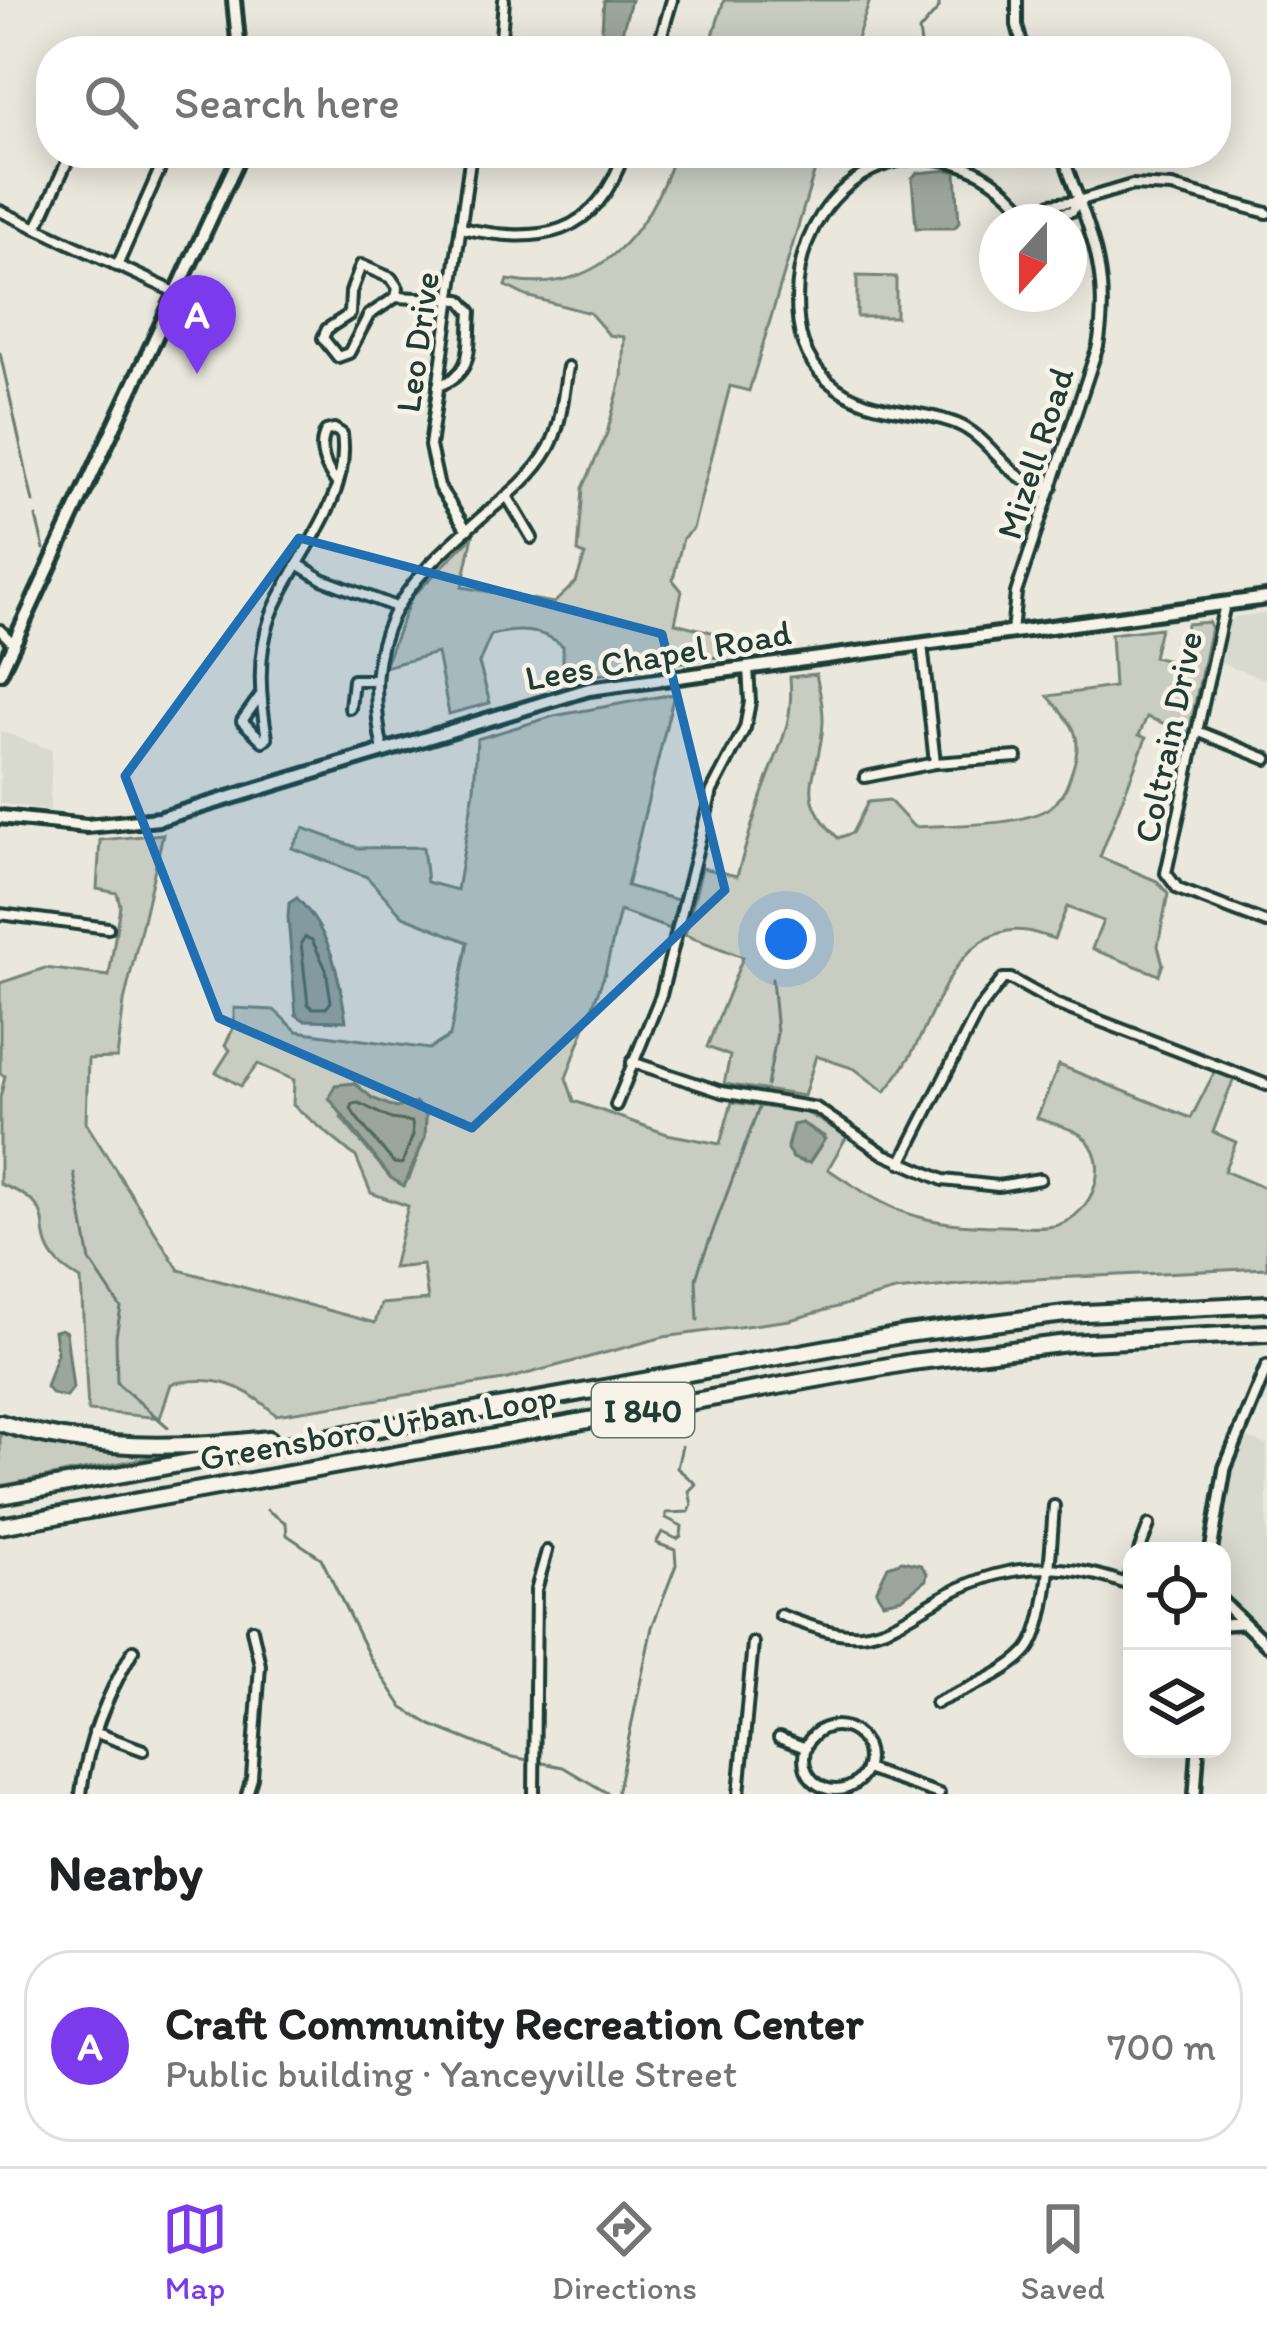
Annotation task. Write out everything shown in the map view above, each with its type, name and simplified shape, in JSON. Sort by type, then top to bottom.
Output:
[{"type":"highway","name":"Greensboro Urban Loop","points":[[0,1496],[941,1328],[1118,1310],[1267,1304]]},
{"type":"highway","name":"Greensboro Urban Loop","points":[[0,1526],[928,1360],[1120,1338],[1267,1333]]},
{"type":"highway","points":[[0,1423],[75,1441],[160,1448],[382,1427]]},
{"type":"main road","points":[[234,0],[238,36]]},
{"type":"main road","points":[[0,674],[234,168]]},
{"type":"main road","name":"Lees Chapel Road","points":[[0,817],[87,826],[159,819],[564,694],[1267,598]]},
{"type":"street","points":[[501,36],[504,0]]},
{"type":"street","points":[[661,36],[672,0]]},
{"type":"street","points":[[1017,0],[1022,36]]},
{"type":"street","points":[[37,228],[64,168]]},
{"type":"street","points":[[117,266],[159,168]]},
{"type":"street","name":"Leo Drive","points":[[467,530],[446,500],[433,469],[430,434],[469,168]]},
{"type":"street","points":[[461,228],[504,237],[564,230],[590,214],[606,196],[618,168]]},
{"type":"street","points":[[877,168],[841,188],[811,229],[800,265],[797,328],[814,365],[844,393],[885,410],[957,424],[985,441],[1025,483],[1052,487]]},
{"type":"street","points":[[959,168],[986,179],[1025,211],[1046,211],[1051,204],[1132,185],[1172,187],[1267,213]]},
{"type":"street","name":"Mizell Road","points":[[1012,632],[1016,593],[1099,346],[1104,315],[1097,244],[1067,168]]},
{"type":"street","points":[[0,211],[178,293]]},
{"type":"street","points":[[396,297],[398,288],[391,278],[361,266],[351,292],[350,314],[327,328],[323,338],[338,357],[349,353],[368,315],[396,297],[461,300],[471,312],[465,369],[455,380],[437,386]]},
{"type":"street","points":[[352,306],[368,315]]},
{"type":"street","points":[[383,751],[374,680],[396,607],[416,576],[538,465],[551,445],[568,367]]},
{"type":"street","points":[[260,696],[242,725],[263,741],[267,738],[260,696],[268,623],[322,520],[336,482],[345,453],[343,434],[334,429],[326,431],[322,441],[326,468],[336,482]]},
{"type":"street","points":[[507,496],[532,538]]},
{"type":"street","points":[[298,565],[396,607]]},
{"type":"street","name":"Coltrain Drive","points":[[1225,604],[1166,873],[1178,889],[1267,922]]},
{"type":"street","points":[[0,630],[14,644]]},
{"type":"street","points":[[0,643],[14,644]]},
{"type":"street","points":[[922,644],[935,763]]},
{"type":"street","points":[[616,1105],[668,972],[712,791],[746,728],[748,667]]},
{"type":"street","points":[[350,708],[352,680],[374,680]]},
{"type":"street","points":[[1197,731],[1267,759]]},
{"type":"street","points":[[865,777],[935,763],[1018,757]]},
{"type":"street","points":[[0,914],[108,928]]},
{"type":"street","points":[[901,1163],[977,1011],[1003,979],[1267,1085]]},
{"type":"street","points":[[632,1062],[722,1092],[815,1108],[901,1163],[959,1183],[998,1186],[1040,1179]]},
{"type":"street","points":[[1213,1542],[1225,1468],[1267,1366]]},
{"type":"street","points":[[936,1703],[1011,1664],[1031,1647],[1039,1624],[1054,1506]]},
{"type":"street","points":[[1142,1542],[1149,1525]]},
{"type":"street","points":[[534,1794],[536,1590],[547,1551]]},
{"type":"street","points":[[780,1615],[833,1633],[864,1634],[891,1626],[996,1573],[1048,1566],[1082,1570],[1123,1583]]},
{"type":"street","points":[[1231,1612],[1267,1645]]},
{"type":"street","points":[[1231,1617],[1241,1623]]},
{"type":"street","points":[[1231,1624],[1241,1623]]},
{"type":"street","points":[[247,1794],[260,1665],[252,1629]]},
{"type":"street","points":[[739,1794],[753,1643]]},
{"type":"street","points":[[82,1794],[94,1732],[133,1650]]},
{"type":"street","points":[[847,1729],[865,1745],[866,1769],[850,1787],[825,1788],[807,1772],[806,1748],[822,1730],[847,1729]]},
{"type":"street","points":[[94,1732],[143,1750]]},
{"type":"street","points":[[779,1738],[806,1748]]},
{"type":"street","points":[[1195,1794],[1197,1758]]},
{"type":"street","points":[[866,1769],[939,1794]]},
{"type":"highlighted area","points":[[299,538],[662,634],[725,890],[472,1128],[219,1018],[125,776]]},
{"type":"shaded area","points":[[724,0],[870,0],[858,36],[713,36]]},
{"type":"shaded area","points":[[669,168],[816,168],[749,391],[730,386],[693,529],[683,538],[673,580],[682,591],[675,623],[743,640],[745,653],[563,680],[563,646],[555,640],[528,632],[491,635],[479,663],[490,703],[449,714],[437,653],[384,667],[411,598],[473,536],[462,587],[554,603],[576,582],[585,555],[578,552],[583,488],[607,433],[622,377],[624,337],[609,335],[590,313],[526,296],[506,286],[508,280],[540,283],[594,268],[635,232]]},
{"type":"shaded area","points":[[857,276],[896,277],[896,317],[857,317]]},
{"type":"shaded area","points":[[1267,613],[1267,680],[1220,663],[1229,622],[1234,617]]},
{"type":"shaded area","points":[[1208,622],[1211,627],[1189,733],[1147,717],[1139,735],[1146,738],[1100,857],[1157,881],[1168,894],[1158,946],[1163,964],[1159,975],[1092,949],[1103,921],[1067,907],[1054,939],[1008,931],[971,950],[946,984],[917,1044],[885,1092],[855,1069],[816,1056],[804,1096],[724,1084],[730,1056],[707,1047],[743,957],[685,935],[702,868],[737,876],[785,733],[790,677],[816,674],[823,722],[812,795],[824,822],[838,838],[852,833],[868,802],[889,800],[914,827],[1008,821],[1054,804],[1076,758],[1070,722],[1048,696],[1114,687],[1111,634],[1160,628],[1153,657],[1177,663],[1187,624]]},
{"type":"shaded area","points":[[674,694],[627,886],[678,900],[670,929],[620,911],[605,973],[566,1078],[574,1101],[667,1134],[720,1144],[732,1102],[807,1113],[847,1136],[828,1169],[891,1207],[950,1223],[1045,1227],[1058,1225],[1081,1210],[1097,1172],[1091,1146],[1081,1135],[1037,1118],[1059,1065],[1191,1118],[1215,1071],[1234,1078],[1213,1132],[1236,1142],[1224,1171],[1267,1189],[1267,1268],[1012,1280],[895,1291],[790,1320],[664,1337],[504,1380],[276,1415],[240,1389],[201,1380],[171,1384],[160,1418],[88,1411],[81,1280],[50,1251],[40,1211],[33,1202],[0,1184],[0,1098],[5,1076],[0,1074],[0,983],[45,968],[109,976],[120,905],[117,893],[97,889],[100,840],[163,834],[124,1002],[117,1058],[88,1059],[86,1123],[179,1270],[375,1323],[381,1304],[428,1300],[423,1265],[393,1268],[408,1206],[371,1193],[356,1157],[293,1105],[294,1080],[258,1064],[241,1086],[216,1072],[230,1050],[225,1045],[234,1027],[234,1008],[274,1010],[297,1031],[429,1049],[450,1036],[468,942],[403,916],[367,877],[292,848],[304,828],[358,848],[423,847],[427,882],[457,890],[474,790],[477,739],[554,716]],"holes":[[[354,1083],[396,1109],[416,1103],[426,1115],[425,1137],[409,1179],[391,1178],[341,1118]],[[802,1123],[824,1136],[804,1163],[793,1158],[787,1146],[793,1125]]]},
{"type":"shaded area","points":[[0,731],[52,750],[50,811],[0,803]]},
{"type":"shaded area","points":[[0,1429],[67,1446],[151,1452],[151,1457],[0,1486]]},
{"type":"shaded area","points":[[1242,1436],[1267,1445],[1267,1640],[1231,1604],[1231,1542],[1218,1542]]},
{"type":"water","points":[[604,0],[631,0],[621,36],[601,36]]},
{"type":"water","points":[[956,172],[959,223],[954,228],[916,228],[912,178],[917,173]]},
{"type":"water","points":[[297,898],[318,925],[332,955],[346,1021],[304,1020],[296,1015],[288,917],[289,903]]},
{"type":"water","points":[[354,1083],[372,1098],[396,1108],[416,1103],[426,1115],[425,1137],[404,1186],[391,1178],[329,1098],[335,1085]]},
{"type":"water","points":[[802,1123],[825,1139],[809,1163],[793,1158],[787,1149],[793,1125]]},
{"type":"water","points":[[54,1331],[66,1332],[73,1388],[66,1397],[46,1387],[57,1353]]},
{"type":"water","points":[[902,1561],[921,1565],[926,1580],[902,1598],[883,1602],[876,1591],[888,1566]]},
{"type":"waterway","points":[[920,36],[939,8],[939,0]]},
{"type":"waterway","points":[[0,353],[33,502]]},
{"type":"waterway","points":[[36,517],[44,549]]},
{"type":"waterway","points":[[767,1086],[777,1033],[772,979]]},
{"type":"waterway","points":[[698,1320],[696,1279],[759,1108]]},
{"type":"waterway","points":[[74,1173],[90,1261],[121,1308],[117,1383],[168,1427]]},
{"type":"waterway","points":[[617,1794],[652,1627],[676,1565],[675,1550],[656,1543],[662,1532],[677,1539],[681,1536],[682,1526],[666,1518],[666,1513],[689,1512],[689,1491],[696,1484],[677,1468],[682,1446]]},
{"type":"waterway","points":[[267,1510],[286,1523],[287,1535],[321,1558],[370,1658],[403,1708],[431,1725],[508,1756],[563,1767],[609,1794]]},
{"type":"place","name":"Craft Community Recreation Center","points":[[197,374]]}]
